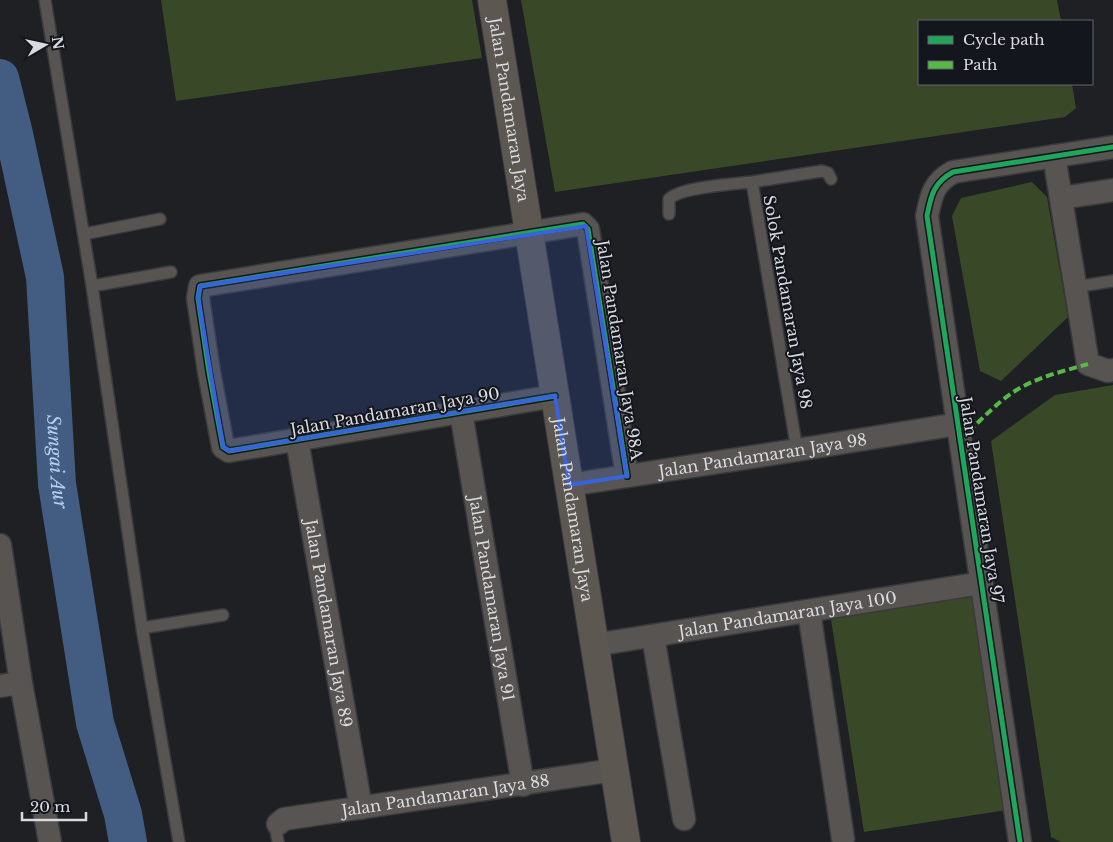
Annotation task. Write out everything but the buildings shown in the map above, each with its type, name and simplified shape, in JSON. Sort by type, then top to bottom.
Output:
[{"type":"main road","name":"Jalan Pandamaran Jaya","points":[[492,0],[626,842]]},
{"type":"street","points":[[1110,370],[1088,364],[1054,156],[1113,147]]},
{"type":"street","name":"Jalan Pandamaran Jaya 97","points":[[1020,842],[927,216],[932,193],[944,177],[953,172],[1054,156]]},
{"type":"street","points":[[1060,198],[1113,190]]},
{"type":"street","name":"Jalan Pandamaran Jaya 98A","points":[[529,233],[583,224],[588,228],[627,476]]},
{"type":"street","name":"Jalan Pandamaran Jaya 90","points":[[529,233],[200,286],[198,298],[209,372],[223,447],[229,451],[555,396]]},
{"type":"street","name":"Jalan Pandamaran Jaya 91","points":[[461,412],[523,785]]},
{"type":"street","name":"Jalan Pandamaran Jaya 98","points":[[569,485],[958,424]]},
{"type":"street","name":"Jalan Pandamaran Jaya 89","points":[[297,440],[361,808]]},
{"type":"street","points":[[0,545],[11,684],[50,842]]},
{"type":"street","name":"Jalan Pandamaran Jaya 100","points":[[594,645],[982,583]]},
{"type":"street","points":[[809,611],[843,839]]},
{"type":"street","points":[[653,636],[684,819]]},
{"type":"street","name":"Jalan Pandamaran Jaya 88","points":[[278,833],[284,819],[614,770]]},
{"type":"lane","points":[[45,0],[84,234],[142,628],[179,842]]},
{"type":"lane","name":"Solok Pandamaran Jaya 98","points":[[797,450],[752,182],[822,171],[828,173],[832,179]]},
{"type":"lane","points":[[669,214],[669,199],[674,195],[690,190],[752,182]]},
{"type":"lane","points":[[84,234],[160,219]]},
{"type":"lane","points":[[92,286],[171,272]]},
{"type":"lane","points":[[1075,287],[1113,281]]},
{"type":"lane","points":[[142,628],[223,615]]},
{"type":"highlighted area","points":[[586,226],[627,476],[569,485],[555,396],[229,451],[223,447],[198,298],[200,286]]},
{"type":"green space","points":[[161,0],[472,0],[482,58],[176,101]]},
{"type":"green space","points":[[521,0],[1057,0],[1061,20],[918,20],[918,85],[1072,85],[1076,108],[1065,117],[555,192]]},
{"type":"green space","points":[[1032,182],[1047,197],[1068,317],[1001,381],[980,371],[952,216],[961,198]]},
{"type":"green space","points":[[1113,385],[1113,842],[1061,842],[1051,837],[991,441],[1055,395]]},
{"type":"green space","points":[[974,590],[1007,810],[864,832],[830,613]]},
{"type":"waterway","name":"Sungai Aur","points":[[0,78],[45,277],[57,484],[95,723],[123,814],[128,842]]},
{"type":"marked path","points":[[960,440],[994,408],[1023,386],[1041,378],[1088,364]]},
{"type":"cycle path","points":[[1020,842],[927,216],[937,185],[953,172],[1113,147]]},
{"type":"cycle path","points":[[555,396],[229,451],[223,447],[209,372],[198,298],[200,286],[583,224],[588,229],[627,476]]}]
